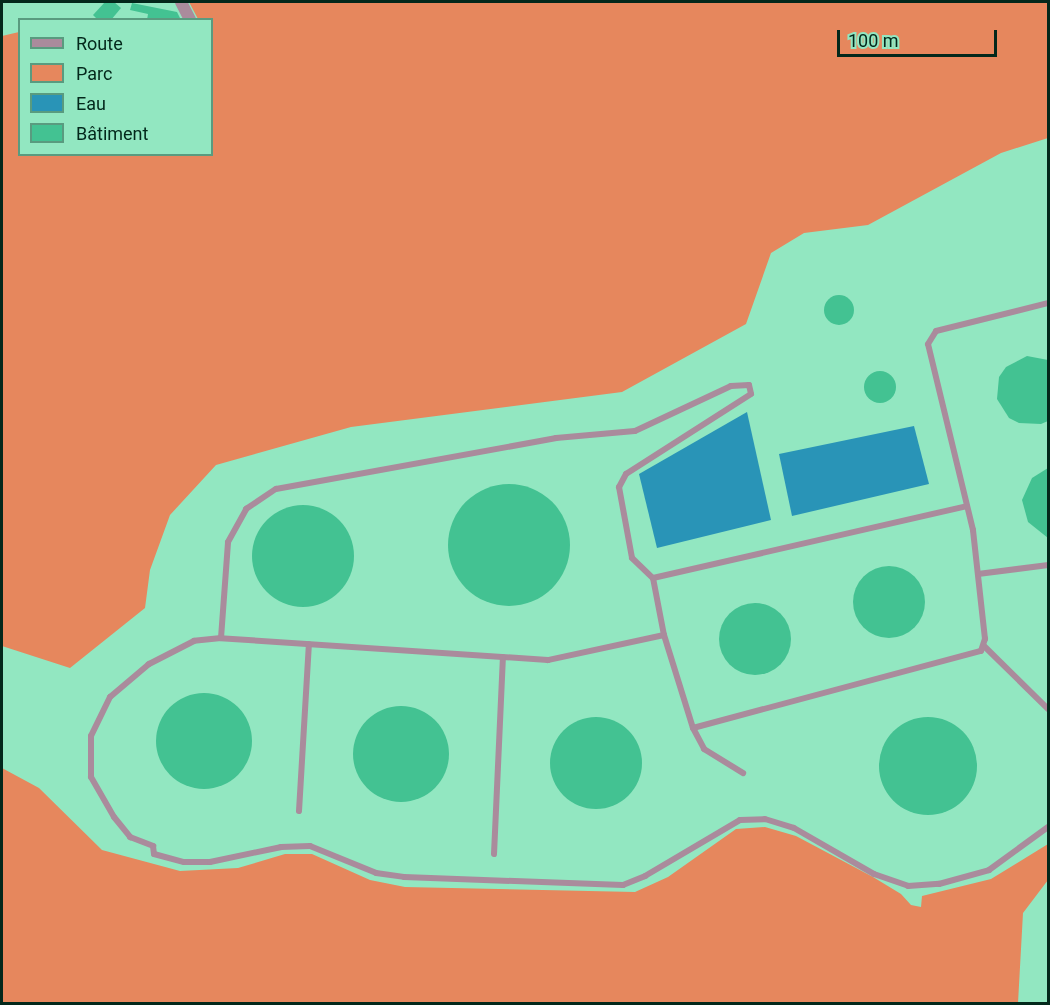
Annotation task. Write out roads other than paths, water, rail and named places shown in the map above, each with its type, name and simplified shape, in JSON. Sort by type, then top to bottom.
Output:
[{"type":"street","points":[[181,2],[189,18]]},
{"type":"lane","points":[[1048,303],[936,331],[928,344],[966,506],[978,574],[984,646],[1048,710]]},
{"type":"lane","points":[[221,638],[228,542],[246,509],[276,489],[556,438],[635,431],[738,383],[749,385],[751,394],[626,474],[619,487],[632,558],[653,578],[664,635],[693,728],[704,749],[744,773]]},
{"type":"lane","points":[[653,578],[966,506]]},
{"type":"lane","points":[[978,574],[1048,565]]},
{"type":"lane","points":[[664,635],[560,659],[221,638],[183,645],[130,678],[110,697],[91,736],[91,777],[105,806],[130,837],[153,846],[154,854],[184,861],[225,861],[294,845],[310,846],[389,876],[601,887],[623,885],[645,876],[740,819],[765,819],[794,828],[874,874],[908,886],[965,880],[989,870],[1048,827]]},
{"type":"lane","points":[[299,811],[309,644]]},
{"type":"lane","points":[[693,728],[976,654],[984,646]]},
{"type":"lane","points":[[494,854],[503,657]]},
{"type":"water","points":[[747,412],[771,520],[657,548],[639,474]]},
{"type":"water","points":[[914,426],[929,484],[792,516],[779,454]]}]
